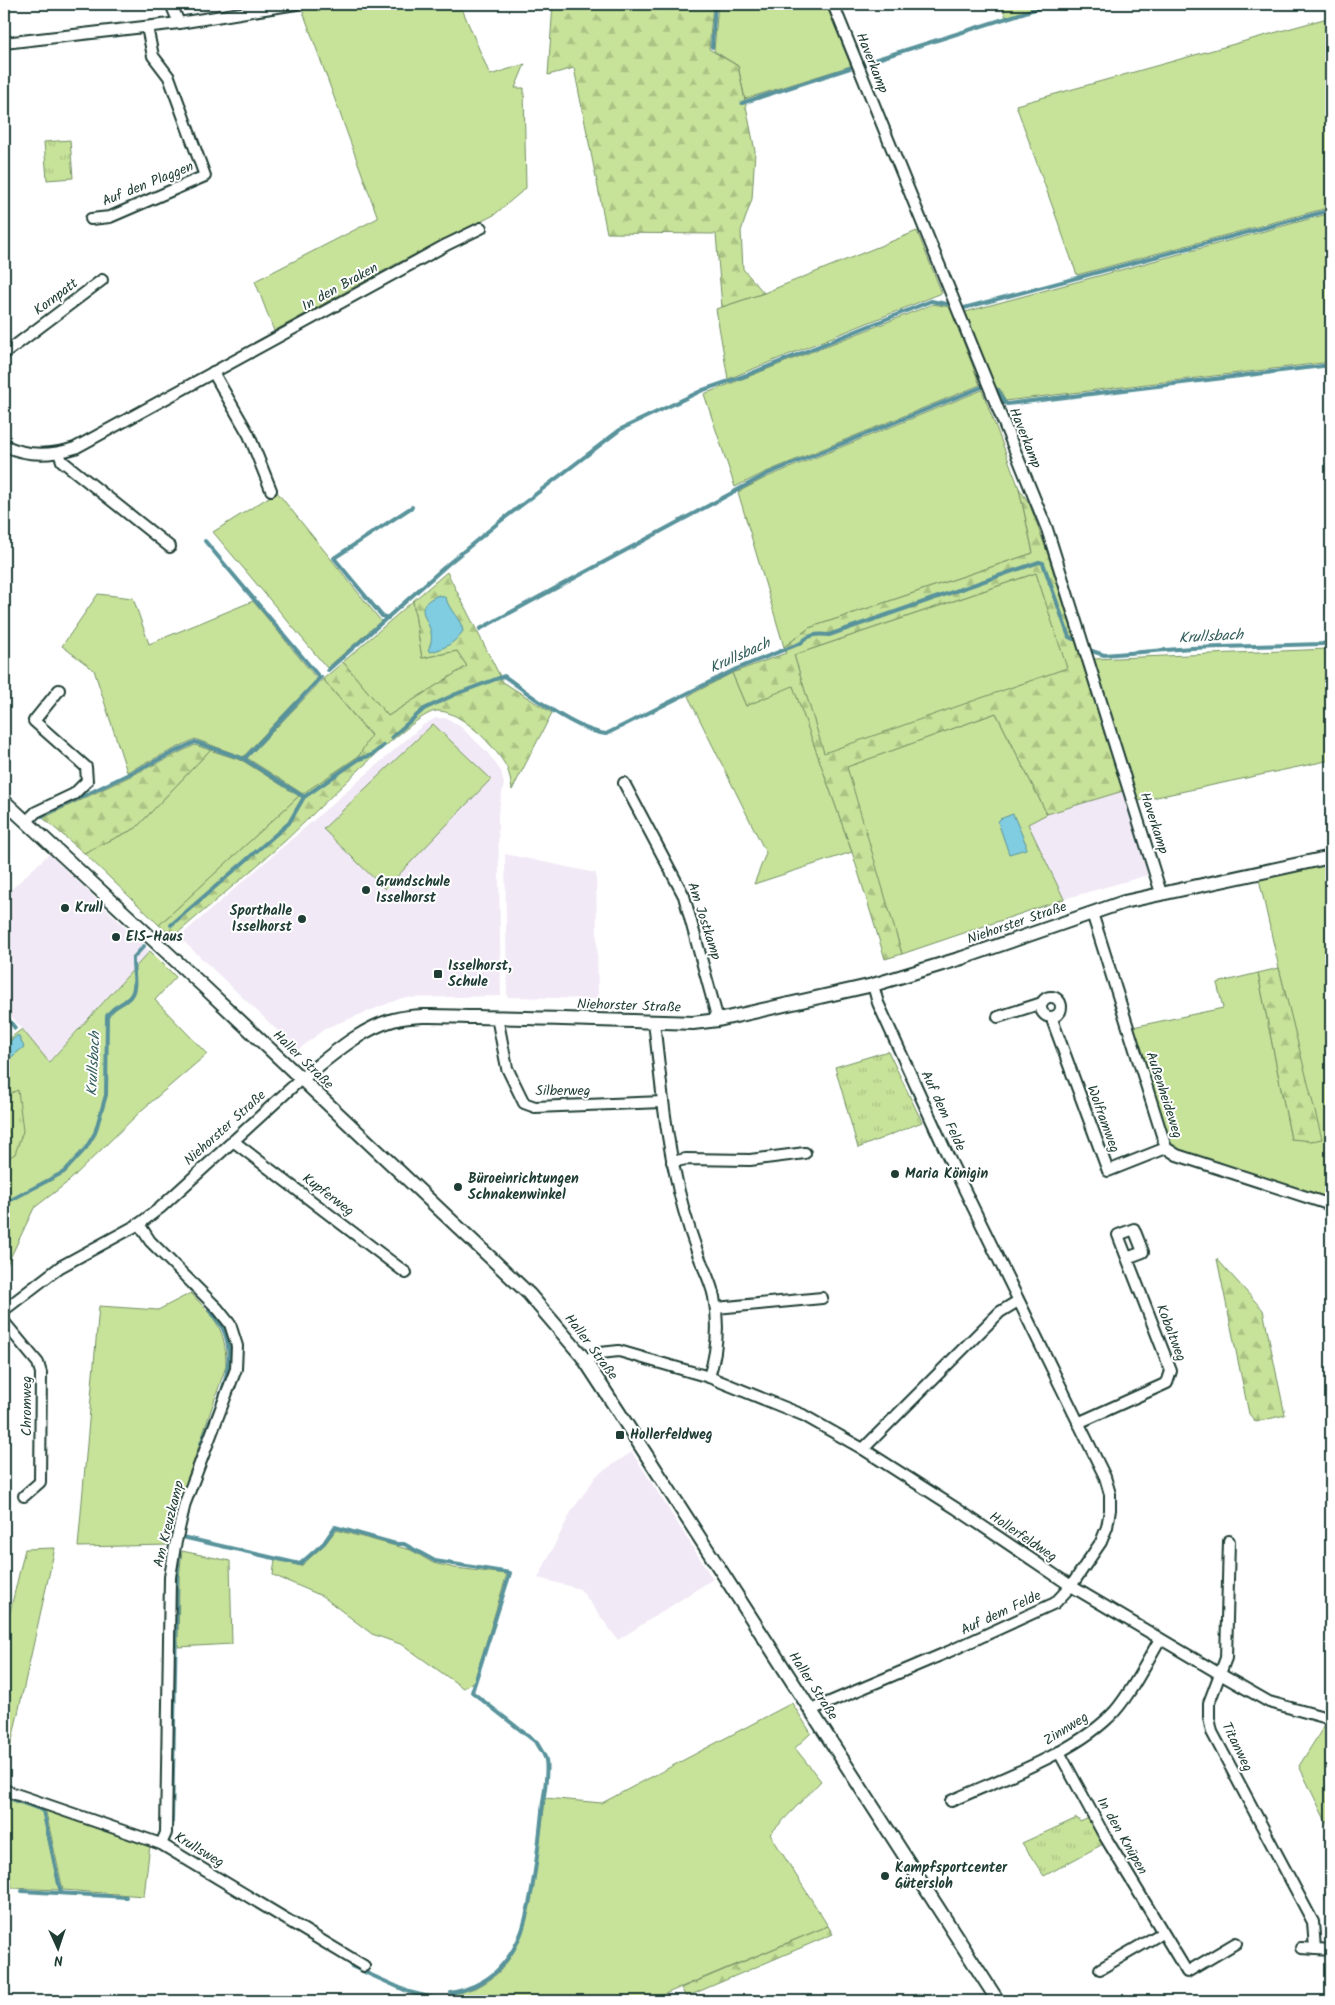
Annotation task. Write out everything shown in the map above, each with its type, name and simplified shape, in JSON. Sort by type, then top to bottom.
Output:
[{"type":"street","points":[[171,4],[179,23]]},
{"type":"street","points":[[4,43],[179,23],[296,4]]},
{"type":"street","name":"Haverkamp","points":[[833,4],[1046,529],[1161,893]]},
{"type":"street","name":"Auf den Plaggen","points":[[91,219],[110,217],[205,176],[169,77],[153,56],[148,27]]},
{"type":"street","name":"In den Braken","points":[[4,445],[15,450],[33,454],[59,453],[75,448],[480,228]]},
{"type":"street","name":"Kornpatt","points":[[4,354],[102,280]]},
{"type":"street","points":[[213,372],[249,434],[271,490]]},
{"type":"street","points":[[59,453],[62,460],[170,547]]},
{"type":"street","points":[[26,821],[36,812],[74,794],[86,781],[86,766],[34,721],[59,690]]},
{"type":"street","name":"Am Jostkamp","points":[[624,783],[684,896],[718,1020]]},
{"type":"street","name":"Haller Straße","points":[[4,801],[529,1294],[585,1361],[998,2001]]},
{"type":"street","name":"Niehorster Straße","points":[[4,1310],[60,1267],[139,1224],[160,1208],[301,1080],[341,1047],[377,1026],[394,1020],[416,1017],[497,1017],[693,1023],[718,1020],[873,985],[962,958],[1092,913],[1161,893],[1331,856]]},
{"type":"street","name":"Außenheideweg","points":[[1092,913],[1166,1148],[1177,1155],[1331,1205]]},
{"type":"street","name":"Auf dem Felde","points":[[811,1710],[948,1652],[1055,1603],[1071,1586],[1101,1542],[1107,1527],[1110,1510],[1110,1494],[1105,1477],[926,1109],[878,1003],[873,985]]},
{"type":"street","points":[[998,1017],[1042,1003],[1046,998],[1054,997],[1060,1001],[1062,1008],[1059,1014],[1052,1017]]},
{"type":"street","name":"Wolframweg","points":[[1042,1003],[1041,1010],[1046,1016],[1052,1017],[1108,1171],[1166,1148]]},
{"type":"street","name":"Silberweg","points":[[497,1017],[507,1068],[524,1103],[535,1107],[663,1102]]},
{"type":"street","points":[[654,1022],[672,1162],[696,1250],[714,1295],[717,1331],[713,1363],[709,1377]]},
{"type":"street","name":"Kupferweg","points":[[233,1141],[406,1273]]},
{"type":"street","points":[[672,1162],[686,1159],[750,1160],[805,1153]]},
{"type":"street","name":"Am Kreuzkamp","points":[[139,1224],[150,1241],[218,1308],[230,1324],[237,1346],[236,1369],[188,1495],[170,1577],[166,1833],[161,1844]]},
{"type":"street","name":"Kobaltweg","points":[[1078,1423],[1168,1383],[1171,1371],[1127,1258]]},
{"type":"street","points":[[716,1308],[822,1298]]},
{"type":"street","points":[[863,1449],[1000,1312],[1018,1301]]},
{"type":"street","name":"Chromweg","points":[[4,1322],[38,1363],[41,1373],[40,1482],[24,1496]]},
{"type":"street","name":"Hollerfeldweg","points":[[585,1361],[600,1353],[619,1351],[709,1377],[803,1415],[863,1449],[957,1509],[1071,1586],[1220,1674],[1269,1702],[1331,1719]]},
{"type":"street","name":"Titanweg","points":[[1229,1541],[1226,1658],[1209,1703],[1209,1718],[1212,1732],[1314,1922],[1315,1949]]},
{"type":"street","name":"Zinnweg","points":[[951,1801],[1060,1752],[1093,1732],[1115,1710],[1129,1692],[1160,1639]]},
{"type":"street","name":"In den Knüpen","points":[[1060,1752],[1104,1835],[1186,1972],[1236,1943]]},
{"type":"street","name":"Krullsweg","points":[[4,1790],[161,1844],[364,1966]]},
{"type":"street","points":[[1100,1969],[1162,1933]]},
{"type":"street","points":[[1301,1948],[1331,1950]]},
{"type":"shaded area","name":"Grundschule Isselhorst","points":[[436,718],[447,718],[461,727],[487,752],[501,771],[504,784],[498,813],[501,996],[402,998],[326,1028],[298,1050],[179,937],[423,725]]},
{"type":"shaded area","points":[[1123,791],[1148,875],[1064,899],[1028,824],[1047,814]]},
{"type":"shaded area","points":[[49,854],[150,951],[48,1062],[4,1007],[4,896]]},
{"type":"shaded area","points":[[505,854],[596,873],[598,999],[507,997]]},
{"type":"shaded area","points":[[632,1452],[713,1579],[618,1640],[580,1589],[538,1578],[571,1512],[597,1475]]},
{"type":"green space","points":[[330,4],[460,4],[490,75],[525,64],[515,88],[524,88],[526,188],[494,215],[396,264],[274,331],[255,281],[378,218],[302,9]]},
{"type":"green space","points":[[553,4],[713,4],[709,49],[738,66],[755,151],[752,199],[741,231],[743,269],[764,293],[722,307],[716,234],[607,233],[574,68],[548,75]]},
{"type":"green space","points":[[718,4],[826,4],[851,66],[745,99],[738,66],[714,51]]},
{"type":"green space","points":[[1001,4],[1046,4],[1006,17]]},
{"type":"green space","points":[[1331,17],[1331,207],[1077,275],[1016,105]]},
{"type":"green space","points":[[70,140],[73,178],[47,180],[44,142]]},
{"type":"green space","points":[[1331,213],[1331,362],[1005,401],[1000,389],[995,387],[965,312]]},
{"type":"green space","points":[[917,231],[942,293],[728,379],[716,309],[764,293]]},
{"type":"green space","points":[[933,304],[950,307],[980,385],[766,472],[735,487],[704,394]]},
{"type":"green space","points":[[982,390],[1019,488],[1033,553],[809,628],[784,647],[738,492],[767,477]]},
{"type":"green space","points":[[1019,488],[1030,505],[1046,549],[1123,791],[1047,814],[996,713],[847,767],[902,954],[885,959],[852,852],[793,686],[746,706],[732,673],[786,653],[784,647],[809,628],[1033,553]],"holes":[[[1036,573],[1067,668],[824,753],[794,655]]]},
{"type":"green space","points":[[277,492],[381,621],[327,668],[213,532]]},
{"type":"green space","points":[[447,572],[503,682],[552,713],[512,790],[507,768],[495,750],[477,731],[456,716],[436,711],[405,729],[285,841],[173,937],[159,925],[299,796],[359,756],[371,735],[323,679],[343,662],[388,716],[467,666],[457,651],[422,658],[413,601]]},
{"type":"green space","points":[[1036,573],[1068,668],[824,754],[794,655]]},
{"type":"green space","points":[[98,594],[133,598],[149,644],[253,601],[317,679],[243,757],[195,739],[127,772],[94,670],[62,646]]},
{"type":"green space","points":[[1326,594],[1331,594],[1331,664],[1327,637]]},
{"type":"green space","points":[[413,601],[422,658],[457,651],[467,666],[388,716],[343,662]]},
{"type":"green space","points":[[1328,649],[1331,664],[1331,760],[1138,801],[1094,659]]},
{"type":"green space","points":[[732,673],[746,706],[793,685],[852,852],[754,884],[766,853],[688,696]]},
{"type":"green space","points":[[323,679],[371,736],[359,756],[303,794],[247,758]]},
{"type":"green space","points":[[996,713],[1047,814],[1028,824],[1064,899],[902,954],[846,767]]},
{"type":"green space","points":[[433,724],[491,779],[385,889],[323,829]]},
{"type":"green space","points":[[195,745],[210,750],[136,828],[84,853],[43,818]]},
{"type":"green space","points":[[210,750],[243,761],[299,796],[159,925],[84,853],[136,828]]},
{"type":"green space","points":[[1331,864],[1331,1200],[1181,1152],[1170,1144],[1133,1027],[1223,1008],[1217,983],[1258,973],[1291,1139],[1321,1139],[1259,879]]},
{"type":"green space","points":[[150,951],[176,977],[155,1000],[207,1054],[143,1109],[68,1182],[34,1208],[4,1271],[4,1043],[22,1029],[49,1062]]},
{"type":"green space","points":[[1279,968],[1322,1139],[1312,1141],[1291,1139],[1258,973]]},
{"type":"green space","points":[[888,1051],[922,1122],[858,1148],[835,1067]]},
{"type":"green space","points":[[18,1090],[23,1131],[15,1154],[4,1160],[4,1096]]},
{"type":"green space","points":[[1217,1259],[1263,1310],[1285,1415],[1256,1422],[1249,1414]]},
{"type":"green space","points":[[191,1293],[207,1310],[222,1333],[226,1353],[226,1366],[183,1493],[170,1545],[78,1547],[99,1306],[158,1310]]},
{"type":"green space","points":[[336,1530],[411,1550],[433,1563],[455,1568],[507,1574],[475,1679],[468,1686],[463,1688],[403,1645],[372,1634],[322,1596],[273,1575],[275,1559],[301,1566],[325,1544]]},
{"type":"green space","points":[[55,1548],[4,1776],[4,1637],[25,1549]]},
{"type":"green space","points":[[182,1551],[230,1561],[232,1644],[178,1647],[179,1577]]},
{"type":"green space","points":[[792,1703],[811,1733],[795,1748],[821,1781],[770,1834],[828,1926],[648,2001],[487,2001],[454,1995],[454,1993],[475,1988],[492,1978],[505,1964],[515,1948],[528,1910],[532,1890],[545,1798],[602,1803]]},
{"type":"green space","points":[[1326,1723],[1331,1724],[1331,1832],[1299,1766]]},
{"type":"green space","points":[[4,1798],[42,1811],[59,1890],[12,1888],[4,1848]]},
{"type":"green space","points":[[45,1808],[150,1844],[144,1896],[63,1890]]},
{"type":"green space","points":[[1077,1818],[1080,1822],[1089,1818],[1103,1844],[1044,1876],[1022,1843]]},
{"type":"green space","points":[[828,1926],[833,1934],[686,1997],[681,1988]]},
{"type":"water","points":[[439,595],[446,598],[463,631],[449,645],[430,652],[428,650],[431,632],[423,612],[424,606]]},
{"type":"water","points":[[1013,814],[1026,844],[1026,849],[1009,854],[998,822],[1000,819]]},
{"type":"water","points":[[18,1035],[24,1047],[4,1063],[4,1046]]},
{"type":"waterway","points":[[712,47],[715,4]]},
{"type":"waterway","points":[[874,60],[1051,4]]},
{"type":"waterway","points":[[742,103],[850,68]]},
{"type":"waterway","points":[[964,308],[1331,210]]},
{"type":"waterway","points":[[328,670],[448,564],[498,523],[621,429],[703,390],[747,375],[931,301],[947,304]]},
{"type":"waterway","points":[[998,390],[1007,404],[1331,365]]},
{"type":"waterway","points":[[480,629],[767,474],[982,387]]},
{"type":"waterway","points":[[388,618],[382,616],[334,558],[412,507]]},
{"type":"waterway","points":[[205,541],[320,678]]},
{"type":"waterway","name":"Krullsbach","points":[[392,737],[424,709],[456,694],[504,676],[567,719],[580,726],[606,734],[736,669],[801,643],[810,636],[829,635],[1039,562],[1043,563],[1069,637],[1073,639]]},
{"type":"waterway","name":"Krullsbach","points":[[1092,651],[1104,655],[1191,648],[1322,644],[1331,642]]},
{"type":"waterway","points":[[244,759],[321,677]]},
{"type":"waterway","points":[[42,816],[195,742],[244,759],[304,797]]},
{"type":"waterway","name":"Krullsbach","points":[[171,925],[289,823],[304,797],[359,759],[372,755],[384,745]]},
{"type":"waterway","name":"Krullsbach","points":[[4,1213],[9,1201],[64,1172],[86,1148],[95,1133],[106,1095],[107,1016],[132,994],[134,989],[133,958],[144,946]]},
{"type":"waterway","points":[[4,1014],[15,1028]]},
{"type":"waterway","points":[[201,1444],[224,1385],[229,1354],[227,1339],[221,1325],[209,1310]]},
{"type":"waterway","points":[[186,1520],[188,1512]]},
{"type":"waterway","points":[[182,1537],[300,1564],[324,1543],[335,1527],[396,1544],[404,1544],[435,1561],[510,1573],[472,1692],[537,1743],[546,1760],[546,1781],[536,1867],[522,1931],[509,1957],[486,1980],[473,1987],[451,1993]]},
{"type":"waterway","points":[[172,1822],[179,1552]]},
{"type":"waterway","points":[[4,1796],[43,1810],[61,1893]]},
{"type":"waterway","points":[[22,1891],[126,1897]]},
{"type":"waterway","points":[[351,1966],[409,1992],[445,2001]]},
{"type":"waterway","points":[[421,2001],[429,1998]]},
{"type":"place","name":"Grundschule Isselhorst","points":[[366,890]]},
{"type":"place","name":"Krull","points":[[65,908]]},
{"type":"place","name":"Sporthalle Isselhorst","points":[[302,919]]},
{"type":"place","name":"EIS-Haus","points":[[116,937]]},
{"type":"place","name":"Isselhorst, Schule","points":[[438,974]]},
{"type":"place","name":"Maria Königin","points":[[895,1174]]},
{"type":"place","name":"Büroeinrichtungen Schnakenwinkel","points":[[458,1187]]},
{"type":"place","name":"Hollerfeldweg","points":[[620,1435]]},
{"type":"place","name":"Kampfsportcenter Gütersloh","points":[[885,1876]]}]
